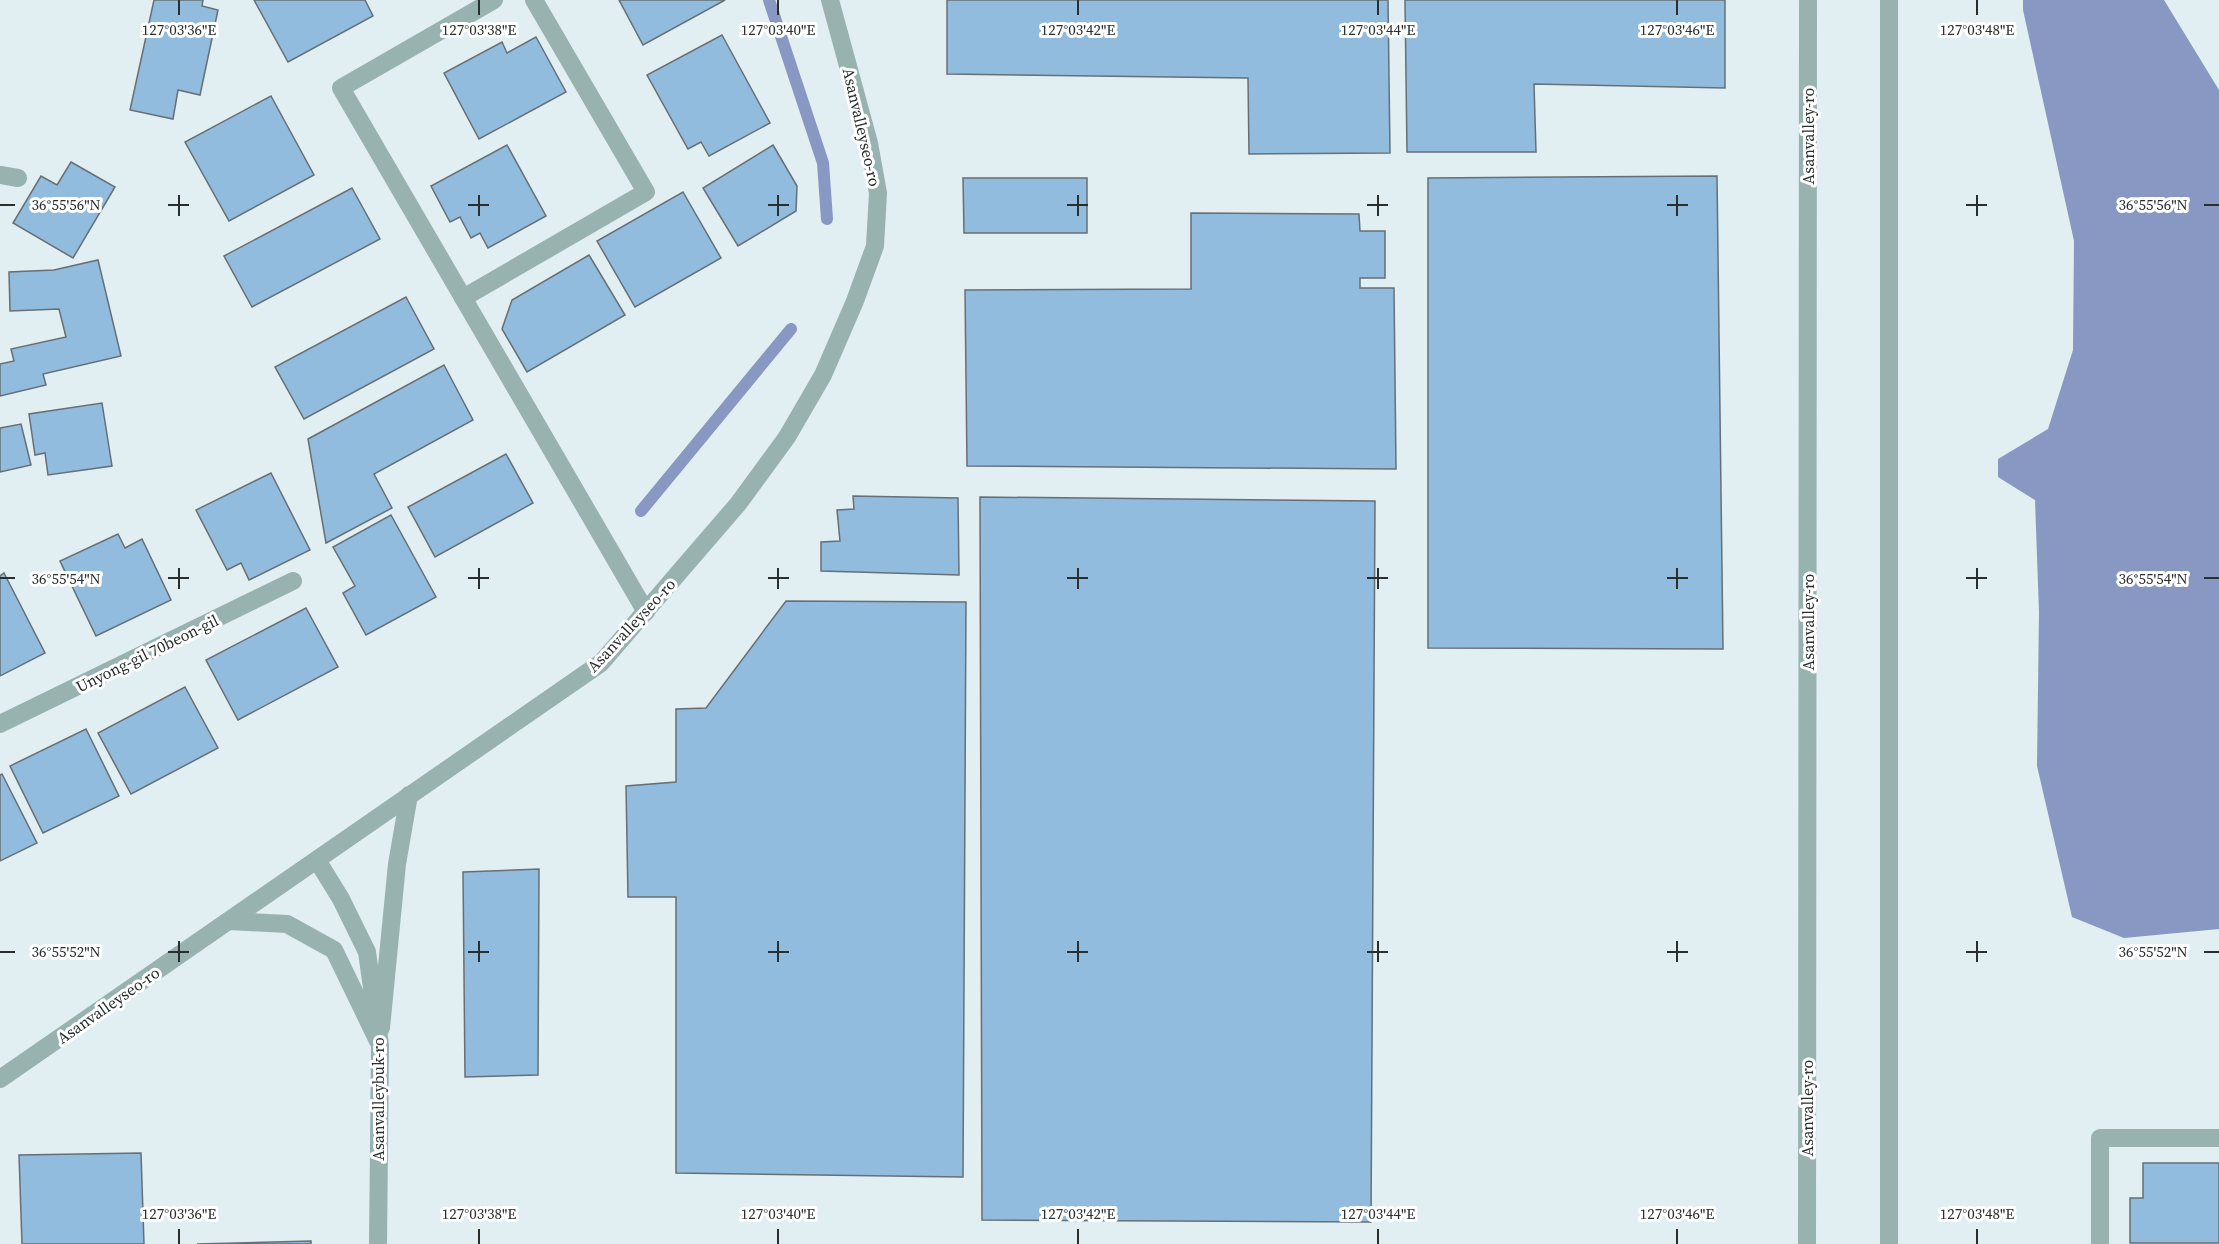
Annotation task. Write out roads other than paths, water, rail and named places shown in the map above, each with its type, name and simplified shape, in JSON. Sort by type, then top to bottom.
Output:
[{"type":"street","points":[[494,0],[341,88],[646,612]]},
{"type":"street","points":[[463,298],[646,192],[534,0]]},
{"type":"street","name":"Asanvalleyseo-ro","points":[[0,1079],[594,668],[646,612],[738,504],[787,437],[823,375],[855,301],[875,246],[878,193],[869,143],[830,0]]},
{"type":"street","name":"Asanvalley-ro","points":[[1807,1244],[1808,0]]},
{"type":"street","points":[[1889,0],[1889,1244]]},
{"type":"street","name":"Unyong-gil 70beon-gil","points":[[0,724],[293,581]]},
{"type":"street","points":[[380,1045],[397,864],[409,795]]},
{"type":"street","name":"Asanvalleybuk-ro","points":[[317,860],[341,899],[367,952],[380,1045],[378,1244]]},
{"type":"street","points":[[229,921],[287,924],[334,950],[380,1045]]},
{"type":"street","points":[[2100,1244],[2100,1138],[2219,1138]]},
{"type":"water","points":[[2023,0],[2164,0],[2219,90],[2219,929],[2124,938],[2072,917],[2037,766],[2039,612],[2035,500],[1998,477],[1998,459],[2048,429],[2073,350],[2074,241],[2023,10]]},
{"type":"waterway","points":[[769,0],[823,163],[827,219]]},
{"type":"waterway","points":[[641,511],[791,329]]}]
